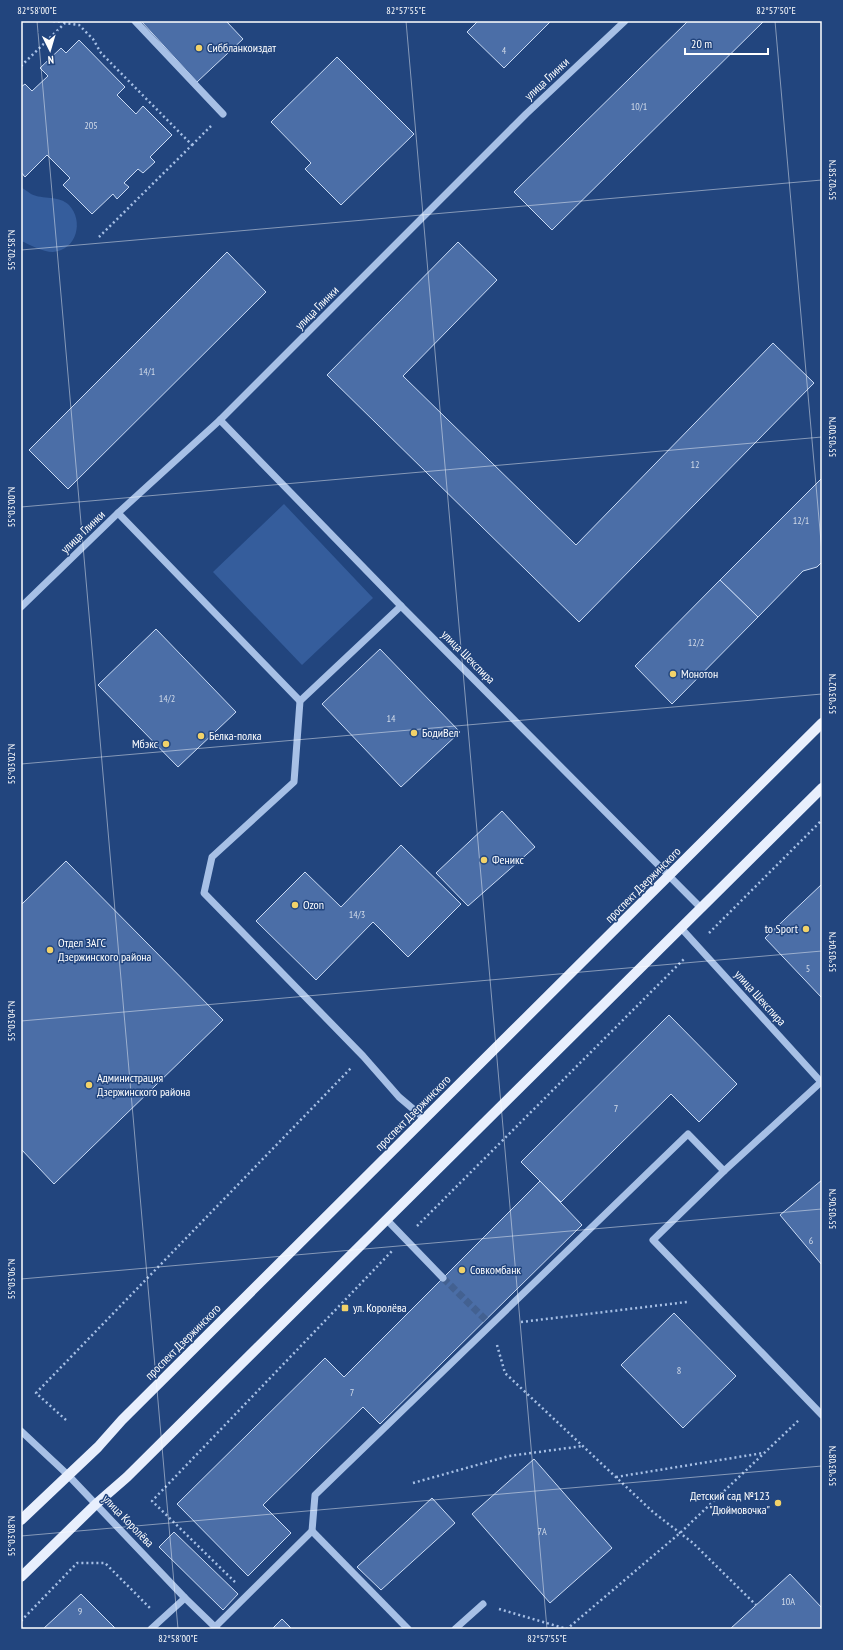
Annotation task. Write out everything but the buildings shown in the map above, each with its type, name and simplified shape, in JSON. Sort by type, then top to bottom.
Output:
[{"type":"main road","name":"проспект Дзержинского","points":[[21,1520],[98,1447],[128,1415],[670,877],[822,723]]},
{"type":"main road","points":[[21,1577],[96,1504],[127,1477],[822,788]]},
{"type":"street","points":[[135,21],[223,114]]},
{"type":"street","name":"улица Глинки","points":[[21,607],[118,513],[220,420],[526,114],[625,21]]},
{"type":"street","name":"улица Шекспира","points":[[220,420],[401,606],[701,908]]},
{"type":"street","points":[[118,513],[300,701]]},
{"type":"street","points":[[401,606],[300,701],[294,782],[212,857],[204,893],[363,1056],[399,1097],[425,1120]]},
{"type":"street","name":"улица Шекспира","points":[[681,928],[822,1082]]},
{"type":"street","points":[[822,1082],[724,1171],[653,1240],[822,1415]]},
{"type":"street","points":[[216,1628],[312,1531],[315,1495],[488,1322],[688,1134],[724,1171]]},
{"type":"street","points":[[387,1220],[443,1278]]},
{"type":"street","name":"улица Королёва","points":[[21,1431],[68,1475],[185,1598],[216,1628]]},
{"type":"street","points":[[312,1531],[408,1629]]},
{"type":"street","points":[[151,1629],[185,1598]]},
{"type":"street","points":[[455,1629],[482,1604]]},
{"type":"path","points":[[53,21],[79,25],[93,39],[101,53],[192,145]]},
{"type":"path","points":[[21,66],[65,23]]},
{"type":"path","points":[[99,237],[199,138]]},
{"type":"path","points":[[248,1595],[152,1501],[404,1238],[822,820]]},
{"type":"path","points":[[66,1420],[36,1393],[363,1056]]},
{"type":"path","points":[[710,1300],[488,1322],[505,1373],[653,1512],[693,1543],[756,1605]]},
{"type":"path","points":[[482,1604],[566,1629],[680,1533],[813,1406]]},
{"type":"path","points":[[414,1484],[509,1456],[584,1446]]},
{"type":"path","points":[[616,1477],[764,1453]]},
{"type":"path","points":[[21,1621],[77,1563],[105,1563],[161,1619]]},
{"type":"shaded area","points":[[21,187],[36,196],[61,200],[69,205],[74,212],[77,226],[76,234],[68,246],[61,250],[49,252],[21,241]]},
{"type":"shaded area","points":[[284,504],[373,598],[302,665],[213,572]]},
{"type":"tunnel","points":[[443,1278],[486,1320]]},
{"type":"place","name":"Сиббланкоиздат","points":[[199,48]]},
{"type":"place","name":"Монотон","points":[[673,674]]},
{"type":"place","name":"БодиВел","points":[[414,733]]},
{"type":"place","name":"Белка-полка","points":[[201,736]]},
{"type":"place","name":"Мбэкс","points":[[166,744]]},
{"type":"place","name":"Феникс","points":[[484,860]]},
{"type":"place","name":"Ozon","points":[[295,905]]},
{"type":"place","name":"to Sport","points":[[806,929]]},
{"type":"place","name":"Отдел ЗАГС Дзержинского района","points":[[50,950]]},
{"type":"place","name":"Администрация Дзержинского района","points":[[89,1085]]},
{"type":"place","name":"Совкомбанк","points":[[462,1270]]},
{"type":"place","name":"ул. Королёва","points":[[345,1308]]},
{"type":"place","name":"Детский сад №123 \"Дюймовочка\"","points":[[778,1503]]}]
